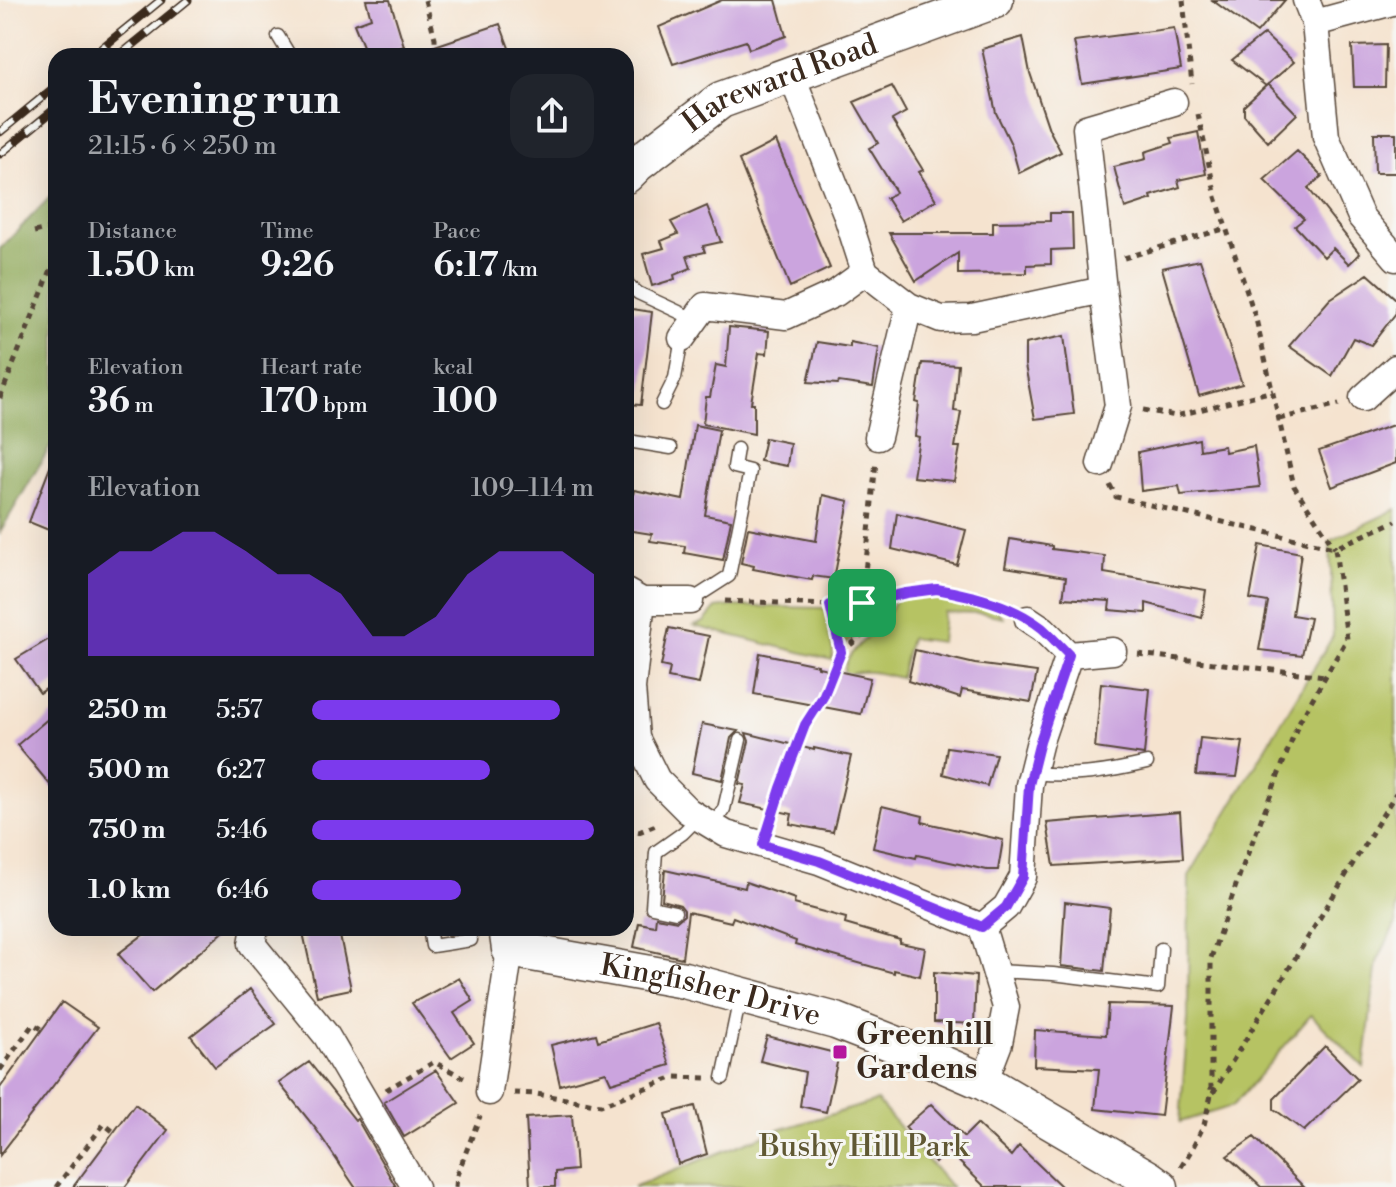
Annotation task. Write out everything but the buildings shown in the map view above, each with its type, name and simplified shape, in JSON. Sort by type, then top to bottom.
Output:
[{"type":"street","name":"Hareward Road","points":[[634,167],[721,100],[995,0]]},
{"type":"street","points":[[1396,1],[1310,11],[1326,137],[1361,217],[1396,258]]},
{"type":"street","points":[[791,74],[846,213],[865,272],[909,306],[941,319],[972,318],[1102,277]]},
{"type":"street","points":[[1100,464],[1118,406],[1086,128],[1188,102]]},
{"type":"street","points":[[699,313],[786,316],[836,293],[865,272]]},
{"type":"street","points":[[878,437],[909,306]]},
{"type":"street","points":[[1363,398],[1396,368]]},
{"type":"street","points":[[634,596],[690,601]]},
{"type":"street","points":[[1028,619],[1069,655]]},
{"type":"street","points":[[1069,655],[1113,651]]},
{"type":"street","points":[[982,927],[1006,907],[1023,877],[1029,785],[1040,741],[1069,655]]},
{"type":"street","points":[[634,713],[636,738],[657,780],[688,811],[726,834],[819,861],[982,927]]},
{"type":"street","points":[[982,927],[1006,1007],[999,1043],[984,1082]]},
{"type":"street","points":[[254,936],[252,944],[326,1035],[415,1187]]},
{"type":"street","points":[[489,1092],[508,938]]},
{"type":"street","name":"Kingfisher Drive","points":[[508,938],[684,980],[836,1021],[984,1082],[1158,1182]]},
{"type":"lane","points":[[278,36],[285,48]]},
{"type":"lane","points":[[634,290],[699,313],[662,404]]},
{"type":"lane","points":[[634,442],[671,448]]},
{"type":"lane","points":[[690,601],[729,576],[750,471],[734,467],[737,449]]},
{"type":"lane","points":[[675,912],[652,907],[656,852],[724,809],[740,740]]},
{"type":"lane","points":[[1032,773],[1061,776],[1105,773],[1147,763]]},
{"type":"lane","points":[[430,936],[432,946],[471,940]]},
{"type":"lane","points":[[996,971],[1053,974],[1158,987],[1161,949]]},
{"type":"lane","points":[[723,1078],[741,995]]},
{"type":"path","points":[[425,0],[435,48]]},
{"type":"path","points":[[1158,1182],[1192,1149],[1204,1125],[1211,1095],[1211,958],[1299,722],[1347,639],[1335,548],[1294,486],[1256,319],[1188,102],[1190,75],[1183,0]]},
{"type":"path","points":[[1102,277],[1227,228]]},
{"type":"path","points":[[34,232],[48,229]]},
{"type":"path","points":[[0,398],[48,277]]},
{"type":"path","points":[[1118,406],[1176,416],[1273,391]]},
{"type":"path","points":[[1279,419],[1363,398]]},
{"type":"path","points":[[862,603],[878,437]]},
{"type":"path","points":[[1100,464],[1116,497],[1335,548],[1396,521]]},
{"type":"path","points":[[690,601],[830,605],[862,603],[937,589],[997,603],[1028,619]]},
{"type":"path","points":[[763,845],[805,725],[823,697],[841,652],[863,635],[889,597]]},
{"type":"path","points":[[830,605],[841,652]]},
{"type":"path","points":[[1113,651],[1325,676]]},
{"type":"path","points":[[1211,1095],[1396,793]]},
{"type":"path","points":[[0,1070],[33,1024],[42,1029]]},
{"type":"path","points":[[366,1102],[434,1062],[489,1092],[536,1094],[601,1105],[675,1077],[723,1078]]},
{"type":"path","points":[[456,1187],[457,1175],[489,1092]]},
{"type":"path","points":[[56,1187],[104,1124],[114,1132]]},
{"type":"green space","points":[[48,199],[48,451],[0,532],[0,249]]},
{"type":"green space","points":[[1396,509],[1396,923],[1377,962],[1364,1067],[1311,1015],[1233,1106],[1180,1122],[1188,1019],[1189,876],[1333,636],[1330,541]]},
{"type":"green space","points":[[946,594],[993,606],[1003,617],[944,612],[941,642],[910,638],[900,678],[865,672],[844,676],[853,652],[885,618],[895,600],[906,596]]},
{"type":"green space","points":[[882,605],[860,632],[845,644],[837,610]]},
{"type":"green space","points":[[716,608],[825,608],[832,660],[694,626],[704,622]]},
{"type":"green space","name":"Bushy Hill Park","points":[[877,1101],[951,1187],[633,1187],[775,1131]]},
{"type":"railway","points":[[102,48],[161,0]]},
{"type":"railway","points":[[129,48],[188,0]]},
{"type":"railway","points":[[0,132],[48,93]]},
{"type":"railway","points":[[0,154],[48,115]]},
{"type":"place","name":"Greenhill Gardens","points":[[840,1052]]},
{"type":"route","points":[[937,589],[971,596],[997,603],[1028,619],[1069,655],[1040,741],[1029,785],[1023,877],[1006,907],[982,927],[819,861],[763,845],[805,725],[823,697],[841,652],[830,605],[862,603],[937,589]]}]
